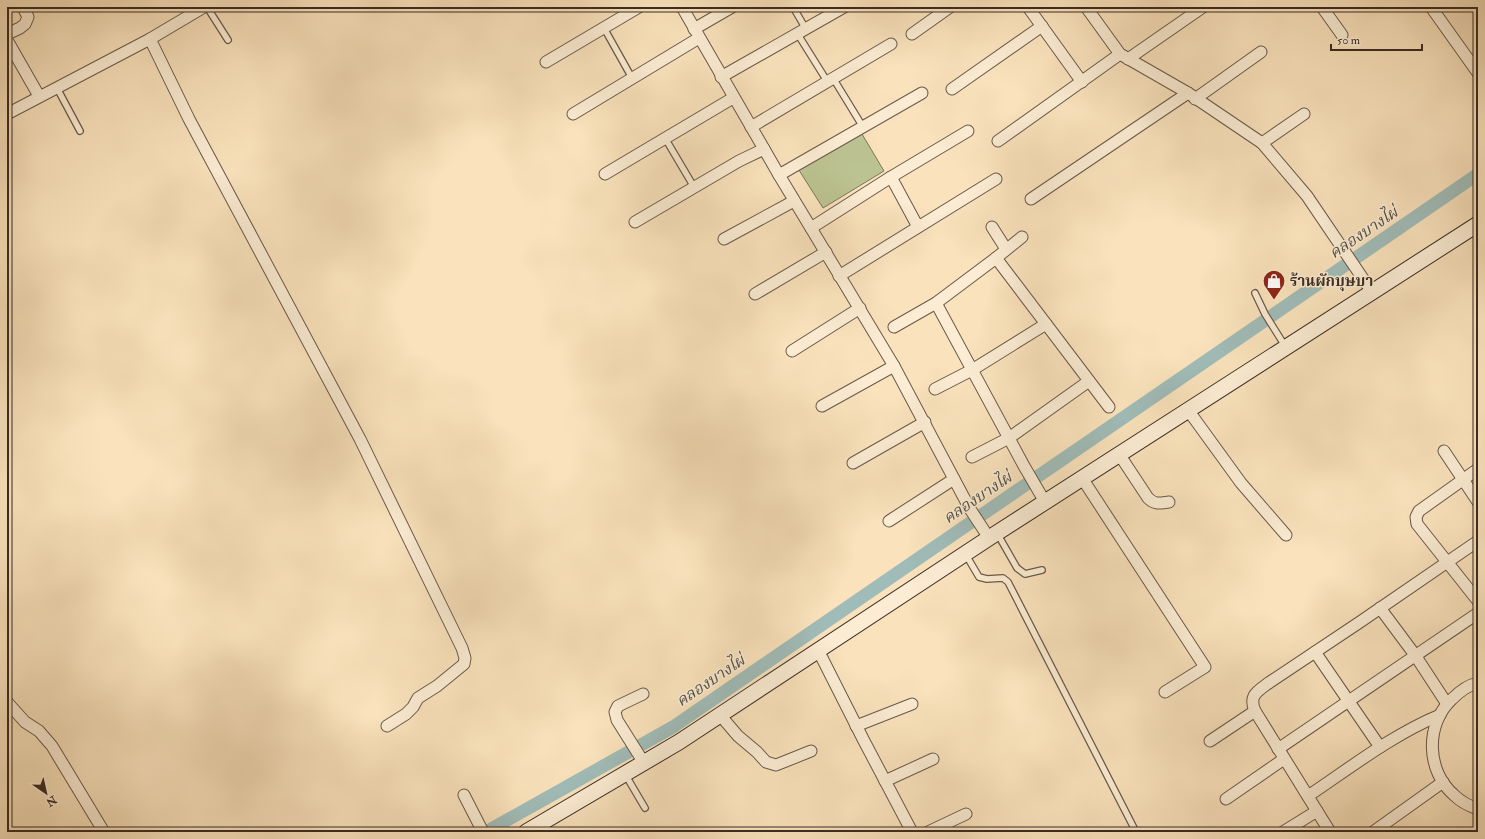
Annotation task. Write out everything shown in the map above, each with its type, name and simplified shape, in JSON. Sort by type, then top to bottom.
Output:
[{"type":"street","points":[[7,34],[25,24],[28,17],[23,7]]},
{"type":"street","points":[[7,114],[150,39],[204,7]]},
{"type":"street","points":[[546,62],[639,7]]},
{"type":"street","points":[[682,7],[733,98],[894,366],[972,513],[990,534]]},
{"type":"street","points":[[573,114],[632,78],[732,7]]},
{"type":"street","points":[[721,77],[844,7]]},
{"type":"street","points":[[912,34],[950,7]]},
{"type":"street","points":[[1028,7],[1082,82]]},
{"type":"street","points":[[1086,7],[1124,57],[1192,96],[1262,143],[1307,196],[1370,289]]},
{"type":"street","points":[[998,141],[1082,82],[1202,7]]},
{"type":"street","points":[[1322,7],[1342,35]]},
{"type":"street","points":[[1431,7],[1478,73]]},
{"type":"street","points":[[952,89],[1042,26]]},
{"type":"street","points":[[150,39],[189,118],[360,439],[462,648],[465,658],[464,664],[437,686],[418,698],[410,710],[387,726]]},
{"type":"street","points":[[7,40],[39,96]]},
{"type":"street","points":[[751,127],[891,44]]},
{"type":"street","points":[[1032,199],[1261,52]]},
{"type":"street","points":[[779,175],[922,93]]},
{"type":"street","points":[[605,174],[733,98]]},
{"type":"street","points":[[1262,143],[1304,114]]},
{"type":"street","points":[[811,228],[891,177],[968,131]]},
{"type":"street","points":[[635,222],[739,161],[764,149]]},
{"type":"street","points":[[891,177],[918,227]]},
{"type":"street","points":[[839,276],[996,179]]},
{"type":"street","points":[[724,239],[794,200]]},
{"type":"street","points":[[526,832],[625,774],[641,759],[720,715],[966,553],[1041,496],[1082,478],[1286,347],[1370,289],[1477,226]]},
{"type":"street","points":[[992,227],[1006,249]]},
{"type":"street","points":[[894,327],[936,303],[1022,237]]},
{"type":"street","points":[[755,294],[826,252]]},
{"type":"street","points":[[996,258],[1109,407]]},
{"type":"street","points":[[936,303],[1041,496]]},
{"type":"street","points":[[792,350],[860,308]]},
{"type":"street","points":[[936,389],[972,370],[1046,324]]},
{"type":"street","points":[[822,406],[894,366]]},
{"type":"street","points":[[972,457],[1009,438],[1089,381]]},
{"type":"street","points":[[1188,410],[1241,483],[1286,536]]},
{"type":"street","points":[[853,462],[925,422]]},
{"type":"street","points":[[1444,451],[1478,502]]},
{"type":"street","points":[[1119,454],[1148,498],[1158,504],[1169,502]]},
{"type":"street","points":[[1478,469],[1419,511],[1416,517],[1417,524],[1478,601]]},
{"type":"street","points":[[1082,478],[1205,667],[1165,692]]},
{"type":"street","points":[[889,521],[954,479]]},
{"type":"street","points":[[1330,832],[1255,711],[1252,704],[1252,698],[1256,692],[1478,541]]},
{"type":"street","points":[[1380,608],[1415,655],[1447,704]]},
{"type":"street","points":[[1278,749],[1478,613]]},
{"type":"street","points":[[818,650],[912,832]]},
{"type":"street","points":[[1316,652],[1380,747]]},
{"type":"street","points":[[1478,683],[1460,692],[1447,704],[1434,728],[1432,742],[1436,770],[1443,782],[1453,795],[1466,804],[1478,809]]},
{"type":"street","points":[[641,759],[617,720],[615,712],[618,706],[643,694]]},
{"type":"street","points":[[7,702],[25,722],[40,731],[52,746],[104,832]]},
{"type":"street","points":[[856,726],[912,704]]},
{"type":"street","points":[[1210,741],[1255,711]]},
{"type":"street","points":[[720,715],[738,736],[757,752],[766,762],[776,765],[811,750]]},
{"type":"street","points":[[1308,796],[1380,747],[1419,724],[1440,715]]},
{"type":"street","points":[[885,781],[933,759]]},
{"type":"street","points":[[1226,799],[1284,759]]},
{"type":"street","points":[[1373,832],[1443,782]]},
{"type":"street","points":[[464,796],[483,830]]},
{"type":"street","points":[[1283,832],[1316,810]]},
{"type":"street","points":[[928,832],[966,814]]},
{"type":"lane","points":[[207,7],[228,40]]},
{"type":"lane","points":[[793,7],[801,31],[830,80],[863,127]]},
{"type":"lane","points":[[604,28],[632,78]]},
{"type":"lane","points":[[57,88],[80,131]]},
{"type":"lane","points":[[665,138],[694,187]]},
{"type":"lane","points":[[1255,293],[1265,314],[1286,347]]},
{"type":"lane","points":[[990,534],[1017,568],[1025,574],[1042,570]]},
{"type":"lane","points":[[966,553],[979,577],[987,579],[1003,578],[1008,582],[1136,832]]},
{"type":"lane","points":[[625,774],[646,808]]},
{"type":"green space","points":[[859,129],[884,171],[823,208],[797,167]]},
{"type":"waterway","name":"คลองบางไผ่","points":[[486,832],[673,727],[1478,174]]},
{"type":"place","name":"ร้านผักบุษบา","points":[[1274,300]]}]
